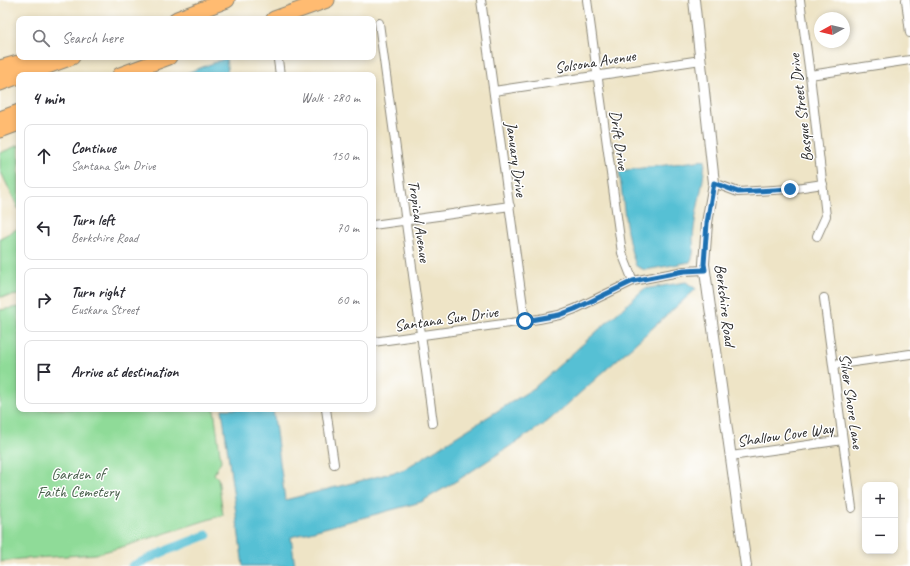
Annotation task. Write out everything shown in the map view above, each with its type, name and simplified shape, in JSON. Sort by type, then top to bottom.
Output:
[{"type":"highway","points":[[185,16],[227,0]]},
{"type":"highway","points":[[282,16],[327,0]]},
{"type":"highway","points":[[0,68],[29,60]]},
{"type":"highway","points":[[31,72],[64,60]]},
{"type":"highway","points":[[128,72],[162,60]]},
{"type":"highway","points":[[138,72],[164,60]]},
{"type":"highway","points":[[0,83],[16,77]]},
{"type":"highway","points":[[0,119],[16,113]]},
{"type":"highway","points":[[0,130],[16,124]]},
{"type":"street","name":"January Drive","points":[[481,0],[525,321]]},
{"type":"street","name":"Drift Drive","points":[[587,0],[622,253],[633,281]]},
{"type":"street","name":"Berkshire Road","points":[[694,0],[714,183],[707,223],[704,264],[746,566]]},
{"type":"street","name":"Basque Street Drive","points":[[800,0],[826,216],[817,236]]},
{"type":"street","points":[[906,0],[910,33]]},
{"type":"street","name":"Tropical Avenue","points":[[379,23],[433,423]]},
{"type":"street","points":[[278,60],[280,72]]},
{"type":"street","name":"Solsona Avenue","points":[[494,91],[701,60]]},
{"type":"street","points":[[810,75],[910,60]]},
{"type":"street","points":[[714,183],[738,192],[790,189],[823,184]]},
{"type":"street","points":[[376,225],[510,206]]},
{"type":"street","name":"Santana Sun Drive","points":[[376,342],[559,315],[575,309],[633,281],[684,271],[705,270]]},
{"type":"street","name":"Silver Shore Lane","points":[[824,298],[852,508]]},
{"type":"street","points":[[833,365],[910,354]]},
{"type":"street","points":[[326,412],[334,464]]},
{"type":"street","name":"Shallow Cove Way","points":[[731,456],[843,440]]},
{"type":"green space","points":[[16,146],[16,204],[0,170],[0,153]]},
{"type":"green space","points":[[16,230],[16,295],[0,297],[0,238]]},
{"type":"green space","name":"Garden of Faith Cemetery","points":[[16,307],[16,412],[214,412],[221,461],[214,474],[218,478],[223,515],[96,554],[20,559],[0,562],[0,310]]},
{"type":"water","points":[[221,60],[226,60],[228,72],[190,72]]},
{"type":"water","points":[[705,160],[694,228],[692,259],[690,262],[645,270],[636,266],[629,243],[619,171]]},
{"type":"water","points":[[686,282],[696,289],[547,422],[458,480],[421,502],[291,537],[295,566],[243,566],[222,412],[273,412],[285,500],[403,470],[534,388],[644,289]]},
{"type":"waterway","points":[[132,566],[207,535]]},
{"type":"route","points":[[525,321],[559,315],[575,309],[633,281],[684,271],[705,270],[704,264],[707,223],[714,183],[738,192],[790,189]]}]
